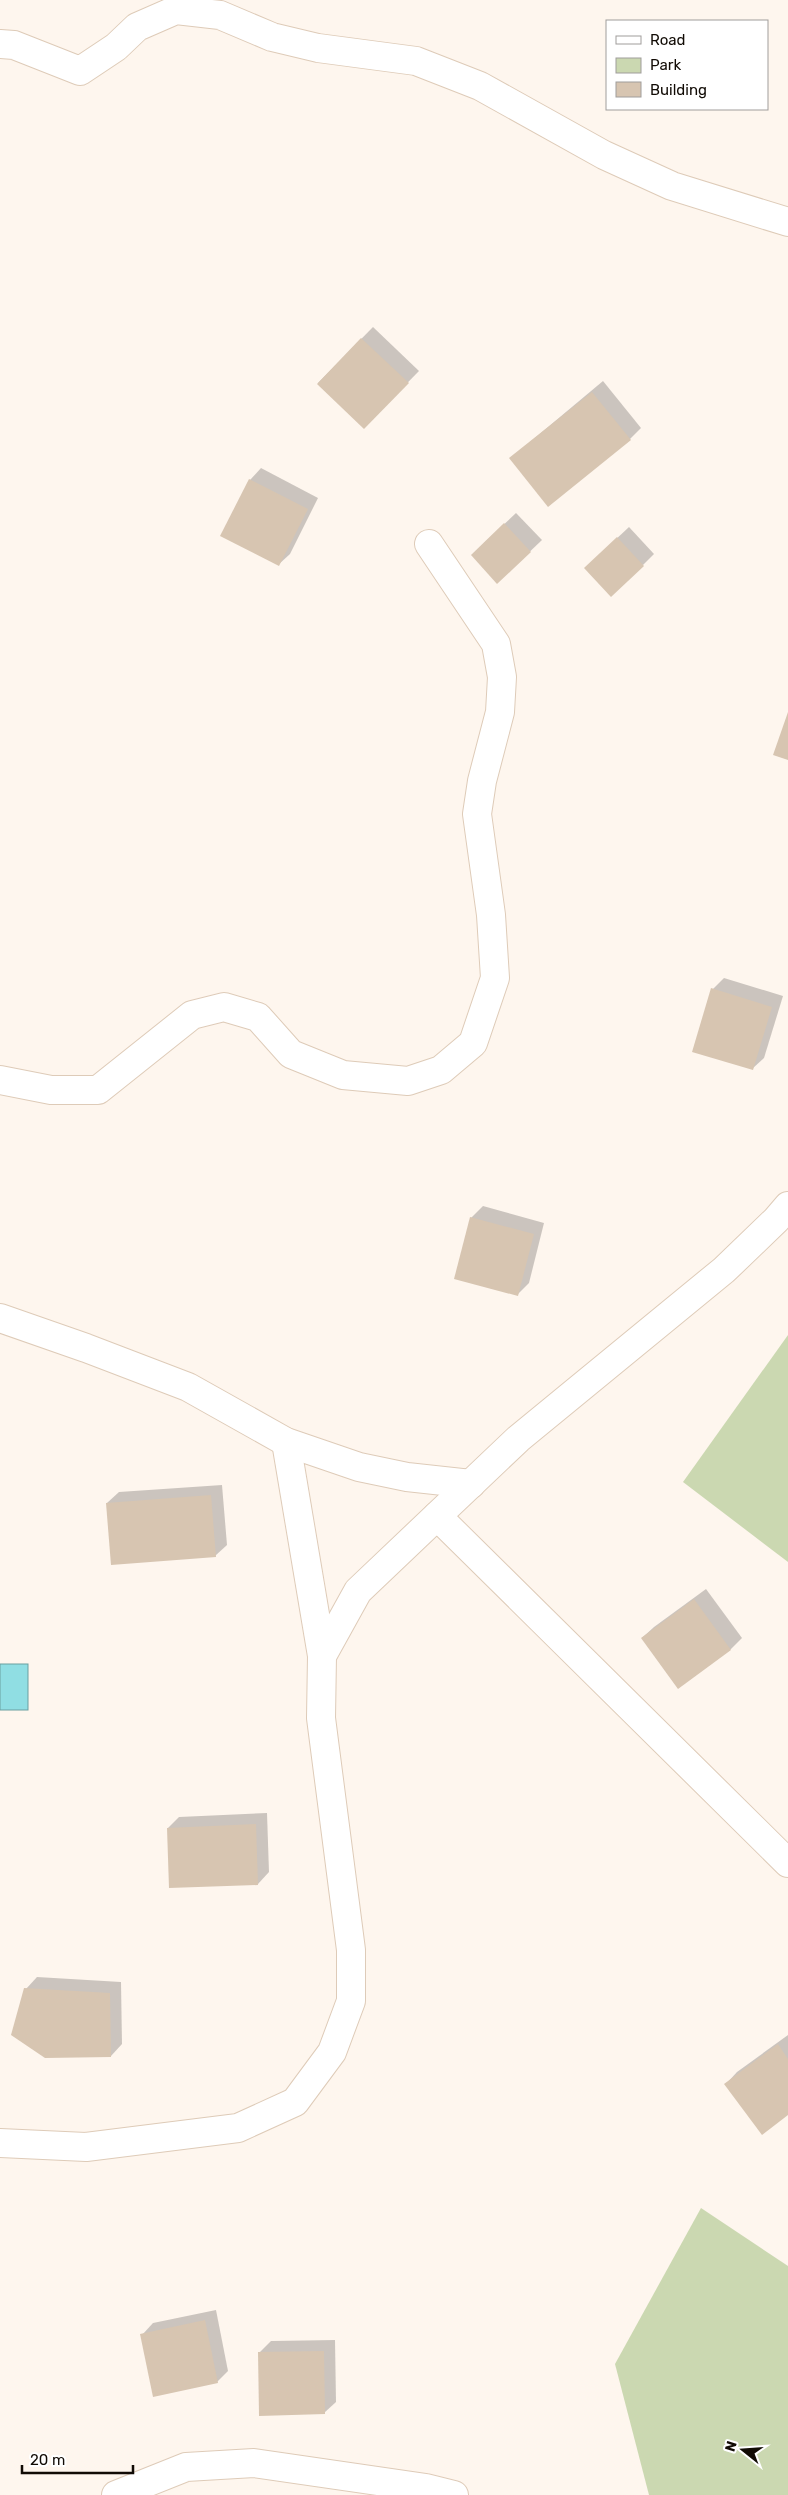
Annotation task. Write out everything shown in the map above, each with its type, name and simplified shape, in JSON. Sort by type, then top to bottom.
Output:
[{"type":"street","points":[[0,44],[14,45],[80,70],[116,47],[137,27],[176,10],[220,15],[272,36],[318,48],[416,61],[480,86],[604,155],[672,186],[788,222]]},
{"type":"street","points":[[0,1080],[50,1090],[98,1090],[192,1015],[224,1007],[258,1017],[291,1054],[343,1075],[408,1081],[441,1070],[473,1043],[495,978],[491,915],[477,814],[482,781],[500,712],[502,677],[496,644],[429,544]]},
{"type":"street","points":[[322,1656],[358,1591],[518,1439],[724,1270],[788,1206]]},
{"type":"street","points":[[0,1318],[188,1387],[286,1442],[359,1467],[407,1477],[471,1484]]},
{"type":"street","points":[[0,2142],[86,2147],[238,2128],[295,2102],[332,2052],[351,2001],[351,1950],[322,1718],[322,1656],[286,1442]]},
{"type":"street","points":[[437,1516],[788,1863]]},
{"type":"street","points":[[116,2495],[186,2467],[254,2463],[426,2488],[454,2495]]},
{"type":"green space","points":[[788,1335],[788,1562],[683,1482]]},
{"type":"green space","points":[[701,2208],[788,2266],[788,2495],[649,2495],[615,2364]]},
{"type":"water","points":[[0,1664],[28,1664],[28,1710],[0,1710]]},
{"type":"building","points":[[361,338],[409,383],[364,429],[317,384]]},
{"type":"building","points":[[592,392],[631,440],[548,507],[509,458]]},
{"type":"building","points":[[249,479],[308,509],[279,566],[220,536]]},
{"type":"building","points":[[504,523],[531,552],[497,584],[471,555]]},
{"type":"building","points":[[617,537],[644,566],[611,597],[584,568]]},
{"type":"building","points":[[788,712],[788,760],[773,755]]},
{"type":"building","points":[[711,988],[772,1007],[753,1070],[692,1052]]},
{"type":"building","points":[[470,1217],[534,1234],[518,1296],[454,1279]]},
{"type":"building","points":[[211,1495],[216,1557],[111,1565],[106,1503]]},
{"type":"building","points":[[694,1599],[731,1650],[678,1689],[641,1638]]},
{"type":"building","points":[[256,1824],[258,1885],[169,1888],[167,1828]]},
{"type":"building","points":[[24,1988],[110,1993],[111,2057],[45,2058],[11,2035]]},
{"type":"building","points":[[778,2044],[788,2059],[788,2115],[762,2135],[724,2084]]},
{"type":"building","points":[[205,2320],[218,2383],[153,2397],[140,2334]]},
{"type":"building","points":[[324,2351],[325,2414],[259,2416],[258,2352]]}]
